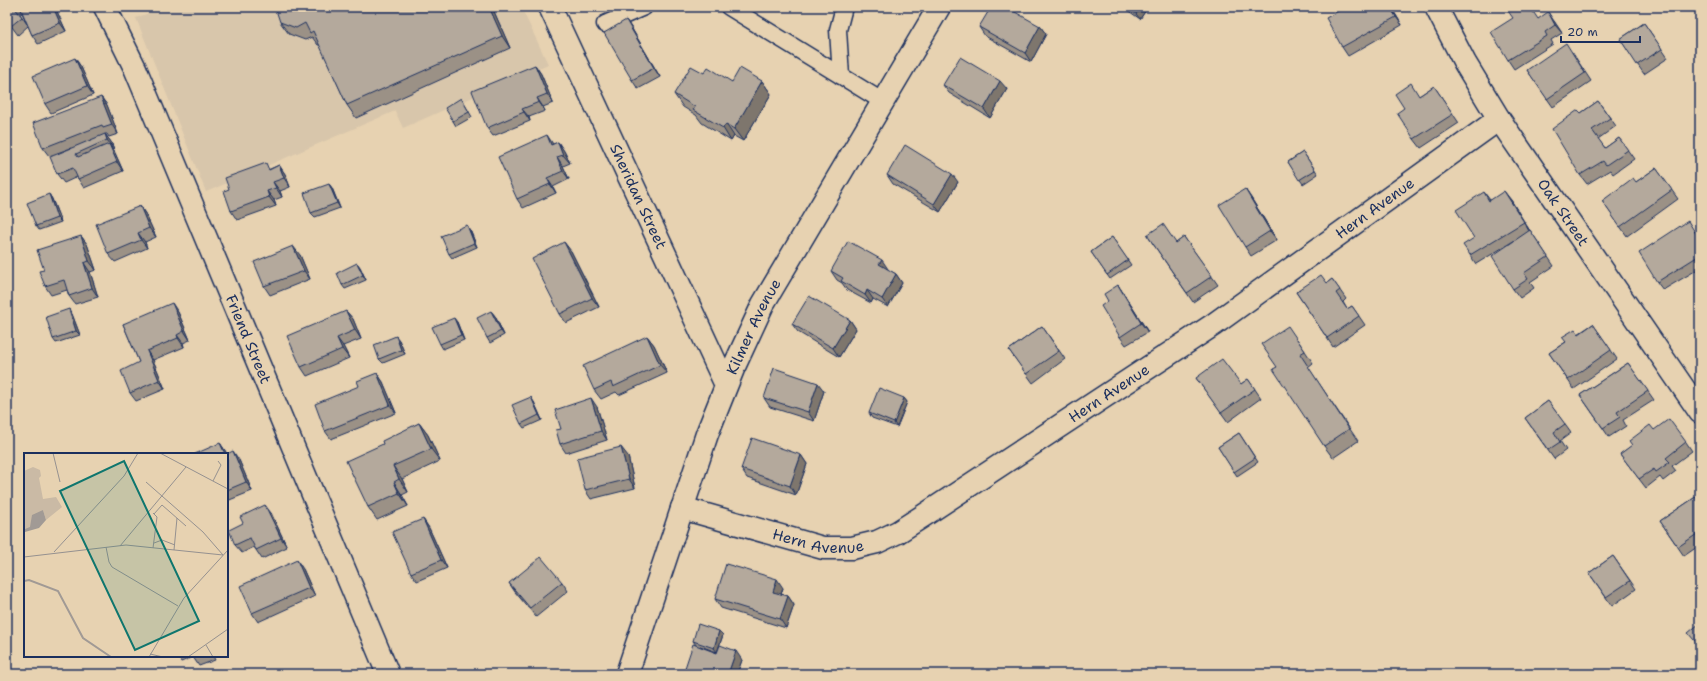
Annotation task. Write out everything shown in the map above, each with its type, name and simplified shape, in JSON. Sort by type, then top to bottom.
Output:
[{"type":"street","name":"Friend Street","points":[[105,7],[138,75],[388,674]]},
{"type":"street","name":"Sheridan Street","points":[[550,7],[726,385]]},
{"type":"street","name":"Kilmer Avenue","points":[[627,674],[682,508],[726,385],[762,304],[939,7]]},
{"type":"street","name":"Oak Street","points":[[1436,7],[1466,63],[1499,119],[1700,412]]},
{"type":"street","name":"Hern Avenue","points":[[682,508],[823,548],[866,546],[893,535],[1213,325],[1499,119]]},
{"type":"lane","points":[[605,24],[644,7]]},
{"type":"lane","points":[[729,7],[882,101]]},
{"type":"lane","points":[[841,76],[838,30],[844,7]]},
{"type":"shaded area","points":[[164,7],[521,7],[548,64],[403,128],[395,111],[206,192],[136,18]]},
{"type":"building","points":[[7,7],[14,7],[22,17],[11,26],[7,20]]},
{"type":"building","points":[[20,7],[53,7],[60,23],[32,35]]},
{"type":"building","points":[[275,7],[489,7],[502,36],[347,105],[313,31],[310,33],[305,23],[296,28],[280,22]]},
{"type":"building","points":[[991,7],[1006,7],[1040,26],[1025,53],[979,27]]},
{"type":"building","points":[[1126,7],[1141,7],[1136,14]]},
{"type":"building","points":[[1344,7],[1390,7],[1396,17],[1342,47],[1326,18]]},
{"type":"building","points":[[1515,7],[1530,7],[1538,19],[1548,12],[1555,25],[1545,32],[1547,36],[1508,60],[1491,32],[1513,18],[1508,11]]},
{"type":"building","points":[[626,20],[654,68],[632,80],[604,33]]},
{"type":"building","points":[[1644,23],[1662,49],[1637,65],[1620,39]]},
{"type":"building","points":[[1566,43],[1585,73],[1547,99],[1527,70]]},
{"type":"building","points":[[960,57],[1000,81],[984,109],[943,85]]},
{"type":"building","points":[[75,58],[87,86],[45,104],[33,76]]},
{"type":"building","points":[[535,65],[547,94],[537,98],[539,102],[522,109],[524,112],[487,128],[472,91]]},
{"type":"building","points":[[691,66],[704,73],[708,67],[732,82],[740,68],[762,81],[734,129],[726,124],[723,128],[693,110],[695,107],[674,94]]},
{"type":"building","points":[[1411,83],[1419,96],[1434,86],[1453,114],[1414,139],[1397,113],[1404,108],[1395,94]]},
{"type":"building","points":[[101,97],[112,125],[103,128],[102,125],[43,148],[33,123]]},
{"type":"building","points":[[461,98],[469,112],[453,121],[445,108]]},
{"type":"building","points":[[1598,101],[1610,118],[1592,130],[1605,148],[1619,138],[1628,150],[1606,165],[1603,161],[1580,175],[1552,129],[1578,110],[1581,113]]},
{"type":"building","points":[[105,134],[107,140],[76,154],[78,157],[109,144],[117,162],[78,179],[73,168],[57,174],[50,157]]},
{"type":"building","points":[[547,135],[551,145],[558,142],[563,155],[557,157],[563,171],[547,178],[550,184],[517,199],[498,157]]},
{"type":"building","points":[[905,145],[952,174],[934,204],[887,175]]},
{"type":"building","points":[[1303,152],[1315,170],[1299,180],[1288,162]]},
{"type":"building","points":[[266,163],[269,170],[279,165],[284,178],[273,182],[276,188],[267,191],[269,197],[231,211],[224,191],[229,189],[225,178]]},
{"type":"building","points":[[1656,168],[1672,190],[1620,227],[1602,201],[1633,178],[1636,182]]},
{"type":"building","points":[[329,184],[337,203],[311,213],[304,193]]},
{"type":"building","points":[[1245,189],[1270,231],[1245,247],[1219,205]]},
{"type":"building","points":[[1504,191],[1524,222],[1470,255],[1463,245],[1474,238],[1456,210],[1484,192],[1489,201]]},
{"type":"building","points":[[49,194],[57,218],[36,226],[27,203]]},
{"type":"building","points":[[140,206],[149,228],[138,233],[141,240],[108,254],[96,224]]},
{"type":"building","points":[[1688,221],[1700,240],[1700,255],[1657,282],[1639,253]]},
{"type":"building","points":[[1163,224],[1176,243],[1184,237],[1212,276],[1187,293],[1147,235]]},
{"type":"building","points":[[467,225],[474,243],[449,254],[441,236]]},
{"type":"building","points":[[1530,230],[1548,257],[1524,273],[1528,279],[1513,289],[1492,256]]},
{"type":"building","points":[[81,236],[89,261],[84,263],[92,288],[69,296],[64,280],[45,286],[39,271],[44,270],[37,250]]},
{"type":"building","points":[[1112,237],[1128,260],[1107,275],[1091,252]]},
{"type":"building","points":[[848,241],[882,260],[879,264],[896,274],[882,299],[867,290],[865,295],[841,281],[843,278],[831,271]]},
{"type":"building","points":[[564,242],[592,298],[560,314],[532,259]]},
{"type":"building","points":[[293,246],[304,271],[264,286],[254,262]]},
{"type":"building","points":[[357,263],[363,275],[342,285],[337,273]]},
{"type":"building","points":[[1321,275],[1327,283],[1332,279],[1340,290],[1336,293],[1347,309],[1352,306],[1359,316],[1327,338],[1296,292]]},
{"type":"building","points":[[1118,285],[1141,323],[1120,337],[1101,306],[1108,301],[1104,294]]},
{"type":"building","points":[[809,296],[850,320],[833,348],[792,324]]},
{"type":"building","points":[[172,303],[184,331],[177,335],[178,338],[147,351],[159,380],[130,393],[121,371],[139,362],[123,324]]},
{"type":"building","points":[[69,309],[76,331],[53,339],[46,317]]},
{"type":"building","points":[[346,311],[355,330],[337,338],[342,349],[301,367],[287,336]]},
{"type":"building","points":[[491,311],[501,331],[487,338],[477,318]]},
{"type":"building","points":[[454,318],[461,335],[440,344],[432,327]]},
{"type":"building","points":[[1593,324],[1611,350],[1568,380],[1549,353],[1566,342],[1562,337],[1575,329],[1579,334]]},
{"type":"building","points":[[1042,326],[1059,351],[1026,374],[1009,350]]},
{"type":"building","points":[[1288,326],[1305,351],[1300,354],[1349,429],[1324,446],[1273,369],[1277,367],[1261,344]]},
{"type":"building","points":[[396,336],[401,350],[379,359],[374,345]]},
{"type":"building","points":[[647,336],[660,365],[613,387],[611,382],[594,390],[583,366]]},
{"type":"building","points":[[1222,359],[1241,384],[1248,379],[1255,389],[1221,413],[1196,378]]},
{"type":"building","points":[[1628,363],[1648,391],[1617,412],[1620,417],[1603,428],[1580,395]]},
{"type":"building","points":[[774,368],[818,383],[808,412],[764,398]]},
{"type":"building","points":[[377,373],[390,405],[325,431],[315,404],[359,386],[357,381]]},
{"type":"building","points":[[879,388],[904,398],[894,423],[869,413]]},
{"type":"building","points":[[531,397],[539,415],[521,424],[512,405]]},
{"type":"building","points":[[591,398],[601,431],[560,444],[556,430],[561,429],[555,410]]},
{"type":"building","points":[[1548,401],[1565,424],[1554,432],[1560,442],[1548,450],[1525,418]]},
{"type":"building","points":[[1669,419],[1686,442],[1666,458],[1670,462],[1656,472],[1654,469],[1639,479],[1620,454],[1632,445],[1629,441],[1650,425],[1654,430]]},
{"type":"building","points":[[419,423],[431,449],[393,466],[399,479],[394,482],[399,493],[368,507],[346,461],[383,444],[382,441]]},
{"type":"building","points":[[1239,433],[1255,458],[1234,472],[1218,447]]},
{"type":"building","points":[[752,438],[801,455],[790,486],[741,469]]},
{"type":"building","points":[[220,443],[225,453],[197,453]]},
{"type":"building","points":[[621,447],[629,479],[585,490],[577,458]]},
{"type":"building","points":[[233,451],[246,482],[228,490],[228,454]]},
{"type":"building","points":[[1700,494],[1700,532],[1678,547],[1660,521]]},
{"type":"building","points":[[265,505],[281,538],[256,550],[250,538],[235,545],[229,530],[243,523],[240,517]]},
{"type":"building","points":[[423,519],[441,560],[411,573],[392,532]]},
{"type":"building","points":[[1613,556],[1630,581],[1606,597],[1589,573]]},
{"type":"building","points":[[541,557],[562,582],[530,608],[509,583]]},
{"type":"building","points":[[297,560],[309,588],[252,613],[240,586]]},
{"type":"building","points":[[726,564],[777,579],[773,592],[788,596],[780,619],[715,599]]},
{"type":"building","points":[[1700,623],[1700,647],[1688,633]]},
{"type":"building","points":[[698,624],[719,631],[714,648],[693,641]]},
{"type":"building","points":[[693,644],[717,653],[720,645],[736,651],[728,674],[683,674]]}]
